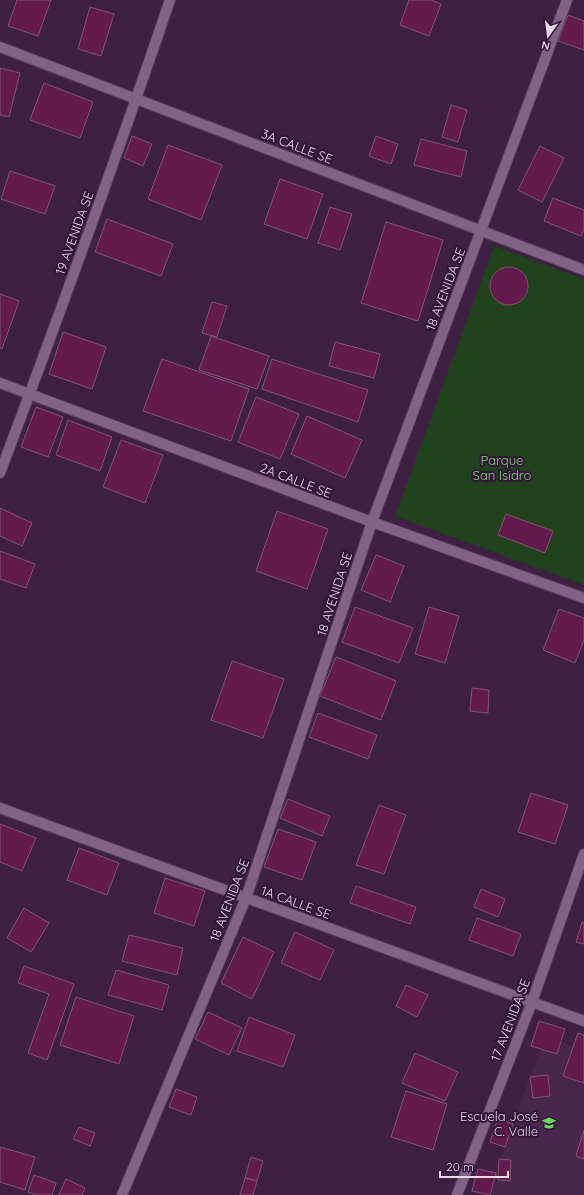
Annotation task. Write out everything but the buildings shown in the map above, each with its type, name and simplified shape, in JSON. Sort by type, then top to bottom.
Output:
[{"type":"street","name":"19 AVENIDA SE","points":[[0,473],[30,394],[170,0]]},
{"type":"street","name":"18 AVENIDA SE","points":[[122,1195],[246,898],[372,522],[567,0]]},
{"type":"street","name":"3A CALLE SE","points":[[0,47],[584,270]]},
{"type":"street","name":"2A CALLE SE","points":[[0,383],[372,522],[584,598]]},
{"type":"street","name":"1A CALLE SE","points":[[0,808],[584,1021]]},
{"type":"street","name":"17 AVENIDA SE","points":[[457,1195],[532,1002],[584,854]]},
{"type":"shaded area","name":"Escuela José C. Valle","points":[[545,1036],[584,1050],[584,1195],[487,1195]]},
{"type":"green space","name":"Parque San Isidro","points":[[494,246],[584,279],[584,585],[395,516]]},
{"type":"place","name":"Escuela José C. Valle","points":[[549,1123]]}]
